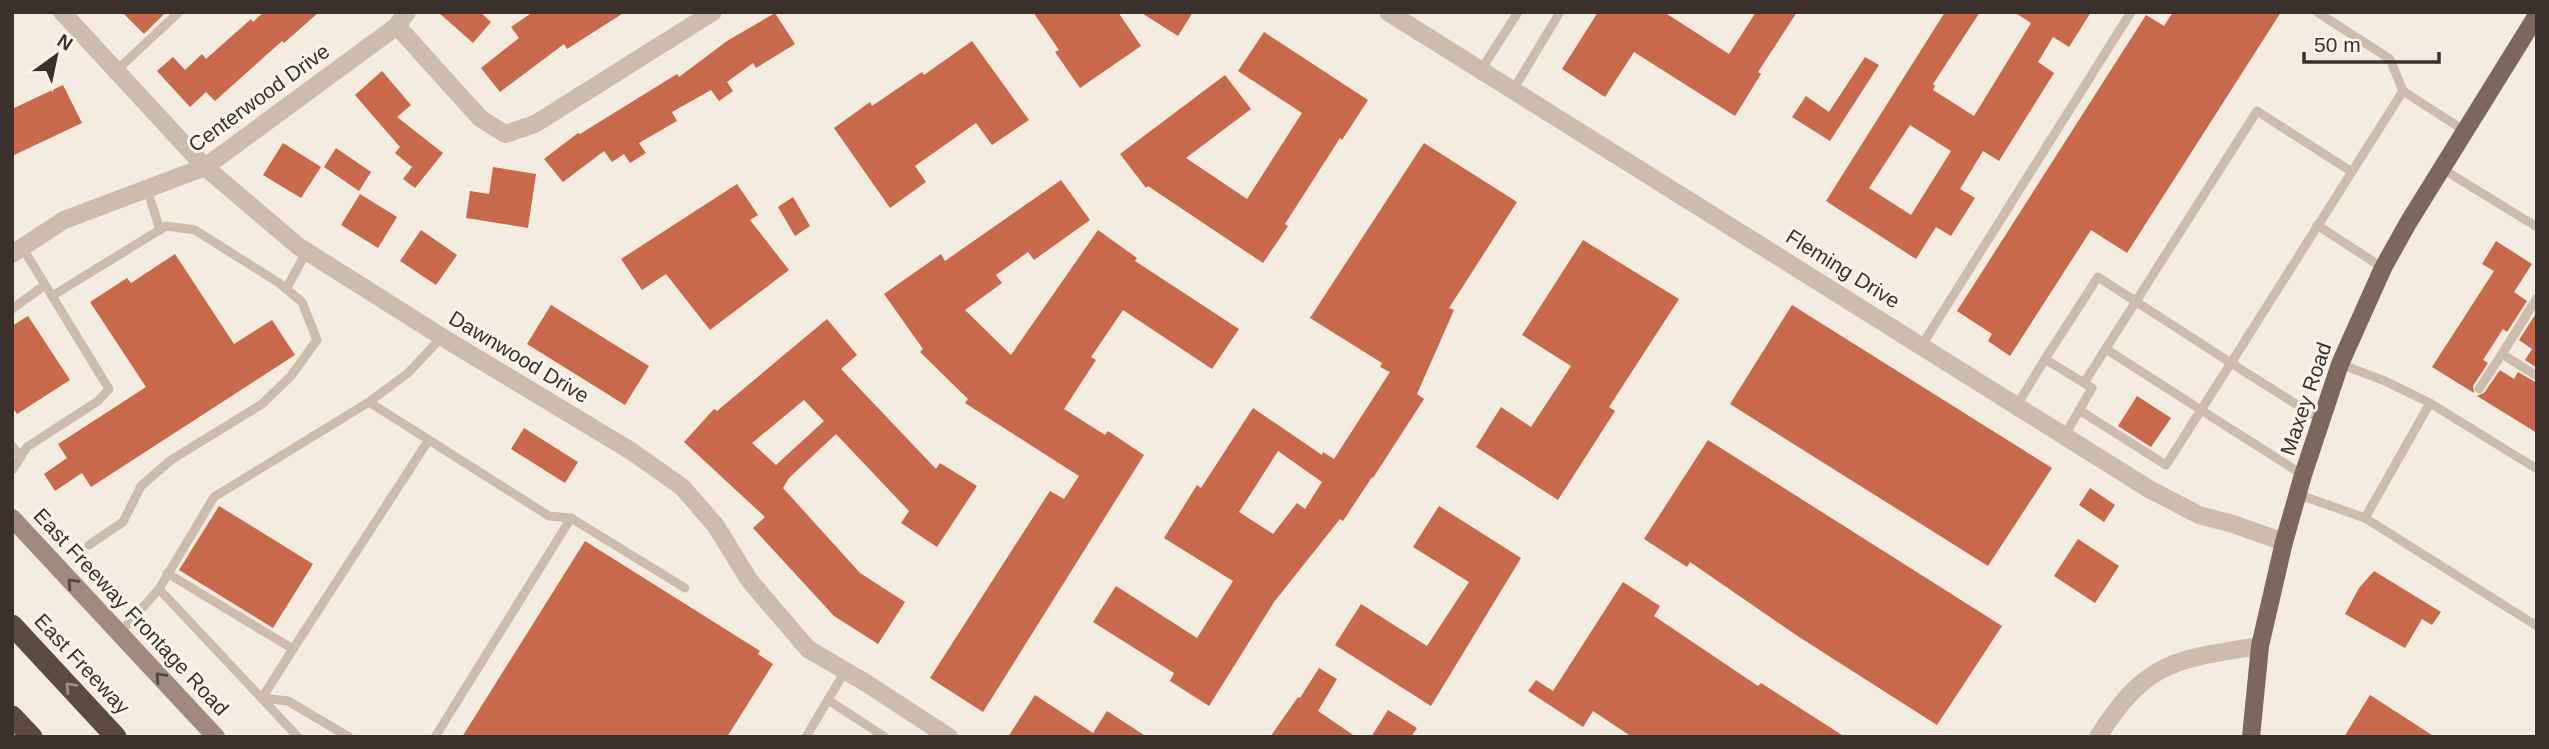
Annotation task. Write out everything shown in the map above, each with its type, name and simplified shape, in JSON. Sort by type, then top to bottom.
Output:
[{"type":"highway","name":"East Freeway","points":[[12,625],[116,737]]},
{"type":"highway","points":[[12,716],[32,737]]},
{"type":"main road","name":"Maxey Road","points":[[2251,737],[2260,646],[2284,542],[2340,364],[2383,268],[2441,168],[2535,21]]},
{"type":"main road","name":"East Freeway Frontage Road","points":[[12,518],[216,737]]},
{"type":"street","name":"Dawnwood Drive","points":[[62,12],[205,167],[307,251],[442,337],[631,451],[682,487],[716,526],[749,580],[808,649],[949,737]]},
{"type":"street","points":[[402,19],[480,118],[505,134],[535,124],[713,12]]},
{"type":"street","name":"Fleming Drive","points":[[1388,12],[2149,489],[2199,514],[2284,542]]},
{"type":"street","name":"Centerwood Drive","points":[[17,250],[64,220],[205,167],[402,19]]},
{"type":"street","points":[[2098,737],[2125,698],[2146,678],[2170,665],[2197,656],[2260,646]]},
{"type":"lane","points":[[116,71],[179,12]]},
{"type":"lane","points":[[1481,70],[1518,12]]},
{"type":"lane","points":[[1513,90],[1560,12]]},
{"type":"lane","points":[[1922,345],[2131,12]]},
{"type":"lane","points":[[2317,12],[2390,59],[2403,91],[2465,131]]},
{"type":"lane","points":[[2079,410],[2166,465],[2403,91]]},
{"type":"lane","points":[[2084,383],[2257,111],[2352,172]]},
{"type":"lane","points":[[2441,168],[2537,227]]},
{"type":"lane","points":[[147,189],[160,230]]},
{"type":"lane","points":[[52,296],[166,226],[195,230],[302,302],[317,340],[291,376],[262,404],[170,460],[141,486],[123,522],[89,545]]},
{"type":"lane","points":[[2317,226],[2383,268]]},
{"type":"lane","points":[[12,470],[27,447],[98,401],[109,388],[46,285],[17,250]]},
{"type":"lane","points":[[286,289],[307,251]]},
{"type":"lane","points":[[2017,405],[2098,277],[2321,420]]},
{"type":"lane","points":[[12,309],[46,285]]},
{"type":"lane","points":[[2479,389],[2537,298]]},
{"type":"lane","points":[[118,634],[159,589],[214,497],[369,402],[408,373],[442,337]]},
{"type":"lane","points":[[2106,349],[2303,475]]},
{"type":"lane","points":[[2502,354],[2537,376]]},
{"type":"lane","points":[[2045,359],[2092,388],[2064,435]]},
{"type":"lane","points":[[2340,364],[2385,381],[2430,403],[2537,469]]},
{"type":"lane","points":[[369,402],[549,516],[571,518],[685,588]]},
{"type":"lane","points":[[2365,518],[2430,403]]},
{"type":"lane","points":[[262,698],[428,441]]},
{"type":"lane","points":[[12,446],[21,457]]},
{"type":"lane","points":[[2297,494],[2365,518],[2537,626]]},
{"type":"lane","points":[[435,737],[571,518]]},
{"type":"lane","points":[[167,573],[293,649]]},
{"type":"lane","points":[[159,589],[298,737]]},
{"type":"lane","points":[[806,737],[845,671]]},
{"type":"lane","points":[[262,698],[288,701],[349,737]]},
{"type":"lane","points":[[828,700],[885,737]]},
{"type":"building","points":[[122,12],[166,12],[144,34]]},
{"type":"building","points":[[264,12],[319,12],[215,101],[206,92],[190,107],[157,71],[173,57],[185,70],[202,54],[206,59],[251,19],[253,22]]},
{"type":"building","points":[[438,12],[480,12],[491,22],[473,43]]},
{"type":"building","points":[[533,12],[625,12],[567,49],[564,44],[500,92],[481,68],[519,38],[511,27]]},
{"type":"building","points":[[1033,12],[1118,12],[1141,46],[1080,88],[1055,52],[1059,50]]},
{"type":"building","points":[[1140,12],[1193,12],[1178,36]]},
{"type":"building","points":[[1598,12],[1664,12],[1729,54],[1756,12],[1797,12],[1758,72],[1761,74],[1735,116],[1634,52],[1605,97],[1562,69]]},
{"type":"building","points":[[1945,12],[1980,12],[1933,84],[1933,90],[1974,116],[2031,23],[2014,12],[2091,12],[2069,47],[2053,37],[2038,62],[2054,73],[1999,161],[1983,151],[1960,189],[1975,198],[1951,236],[1936,227],[1916,259],[1826,201]],"holes":[[[1910,125],[1951,151],[1911,215],[1869,188]]]},
{"type":"building","points":[[2173,12],[2281,12],[2127,253],[2091,230],[2010,356],[1988,341],[1992,334],[1957,311],[2146,15],[2164,26]]},
{"type":"building","points":[[775,13],[795,44],[756,68],[753,63],[727,82],[733,91],[719,101],[711,90],[672,112],[677,121],[639,143],[646,153],[630,163],[624,154],[612,162],[604,151],[563,182],[544,159],[578,133],[677,74],[679,77],[727,41]]},
{"type":"building","points":[[1264,32],[1368,100],[1342,140],[1340,138],[1263,263],[1148,186],[1146,188],[1120,154],[1225,75],[1251,109],[1186,158],[1247,199],[1302,113],[1238,71]]},
{"type":"building","points":[[972,41],[1029,120],[992,145],[976,123],[915,166],[926,182],[890,208],[834,128],[870,102],[872,106],[922,72],[924,75]]},
{"type":"building","points":[[1865,57],[1879,65],[1830,141],[1792,117],[1806,96],[1829,112]]},
{"type":"building","points":[[382,71],[411,105],[397,117],[443,153],[415,188],[403,179],[412,167],[395,153],[400,147],[355,95]]},
{"type":"building","points":[[63,85],[82,123],[12,156],[12,109]]},
{"type":"building","points":[[283,143],[321,167],[301,198],[263,175]]},
{"type":"building","points":[[1424,143],[1517,202],[1449,308],[1454,310],[1417,394],[1424,399],[1343,521],[1340,519],[1274,602],[1209,706],[1170,681],[1174,673],[1093,622],[1116,586],[1197,638],[1233,581],[1164,538],[1197,485],[1201,488],[1253,408],[1322,455],[1323,452],[1334,459],[1390,372],[1380,367],[1382,363],[1310,318]],"holes":[[[1278,451],[1322,482],[1305,509],[1297,503],[1273,534],[1239,512]]]},
{"type":"building","points":[[336,148],[371,172],[359,191],[324,167]]},
{"type":"building","points":[[493,167],[536,174],[528,228],[466,218],[470,191],[489,194]]},
{"type":"building","points":[[1061,180],[1090,220],[1034,260],[1028,252],[996,275],[1002,283],[965,310],[1011,355],[1098,230],[1137,258],[1135,261],[1239,329],[1212,369],[1123,310],[1091,357],[1096,360],[1064,409],[1105,435],[1108,431],[1144,455],[983,712],[930,678],[1050,491],[1064,499],[1079,476],[965,403],[968,399],[920,352],[923,349],[884,294],[941,254],[945,261]]},
{"type":"building","points":[[737,184],[758,215],[750,220],[789,270],[710,330],[666,274],[642,290],[621,259]]},
{"type":"building","points":[[360,194],[397,217],[378,248],[341,225]]},
{"type":"building","points":[[793,197],[810,226],[795,236],[778,207]]},
{"type":"building","points":[[421,230],[457,255],[436,285],[400,261]]},
{"type":"building","points":[[1583,240],[1679,299],[1609,407],[1615,411],[1558,500],[1476,447],[1501,407],[1531,427],[1571,366],[1522,335]]},
{"type":"building","points":[[2496,241],[2532,264],[2514,292],[2527,301],[2507,332],[2503,329],[2483,360],[2488,363],[2473,386],[2474,393],[2432,367],[2494,271],[2482,264]]},
{"type":"building","points":[[175,254],[234,344],[272,320],[295,355],[91,487],[82,473],[55,491],[44,474],[67,458],[58,444],[146,387],[90,302],[127,278],[131,283]]},
{"type":"building","points":[[551,305],[649,366],[625,405],[527,344]]},
{"type":"building","points":[[1792,305],[2052,468],[1988,566],[1730,404]]},
{"type":"building","points":[[2537,312],[2537,368],[2525,360],[2532,349],[2519,340]]},
{"type":"building","points":[[28,316],[70,380],[17,414],[12,407],[12,326]]},
{"type":"building","points":[[827,319],[857,355],[841,369],[936,469],[940,463],[977,486],[937,547],[901,523],[909,511],[836,434],[789,478],[783,488],[860,573],[905,602],[878,644],[834,616],[753,528],[765,517],[684,442],[714,409],[717,411]],"holes":[[[804,400],[824,421],[776,465],[752,443]]]},
{"type":"building","points":[[2500,370],[2514,379],[2518,372],[2537,383],[2537,433],[2477,396],[2484,393]]},
{"type":"building","points":[[2137,396],[2171,418],[2151,447],[2118,426]]},
{"type":"building","points":[[524,428],[578,462],[565,483],[511,449]]},
{"type":"building","points":[[1708,440],[2002,626],[1937,725],[1796,635],[1690,562],[1687,567],[1644,539]]},
{"type":"building","points":[[2090,488],[2115,505],[2104,522],[2079,505]]},
{"type":"building","points":[[219,506],[313,564],[273,628],[179,570]]},
{"type":"building","points":[[1439,506],[1521,558],[1431,706],[1335,645],[1361,604],[1427,646],[1469,582],[1413,547]]},
{"type":"building","points":[[2078,539],[2119,566],[2095,603],[2054,576]]},
{"type":"building","points":[[585,541],[760,651],[758,654],[773,664],[727,737],[462,737]]},
{"type":"building","points":[[2374,571],[2441,612],[2432,625],[2422,619],[2405,648],[2345,614],[2359,588]]},
{"type":"building","points":[[1623,582],[1660,606],[1654,616],[1758,686],[1761,683],[1845,737],[1632,737],[1593,711],[1583,727],[1528,691],[1536,680],[1553,691]]},
{"type":"building","points":[[1319,668],[1337,679],[1318,711],[1356,737],[1270,737],[1298,697],[1300,698]]},
{"type":"building","points":[[1035,695],[1093,733],[1107,711],[1147,737],[1008,737]]},
{"type":"building","points":[[2370,695],[2435,737],[2344,737]]},
{"type":"building","points":[[1388,710],[1417,728],[1411,737],[1371,737]]}]
